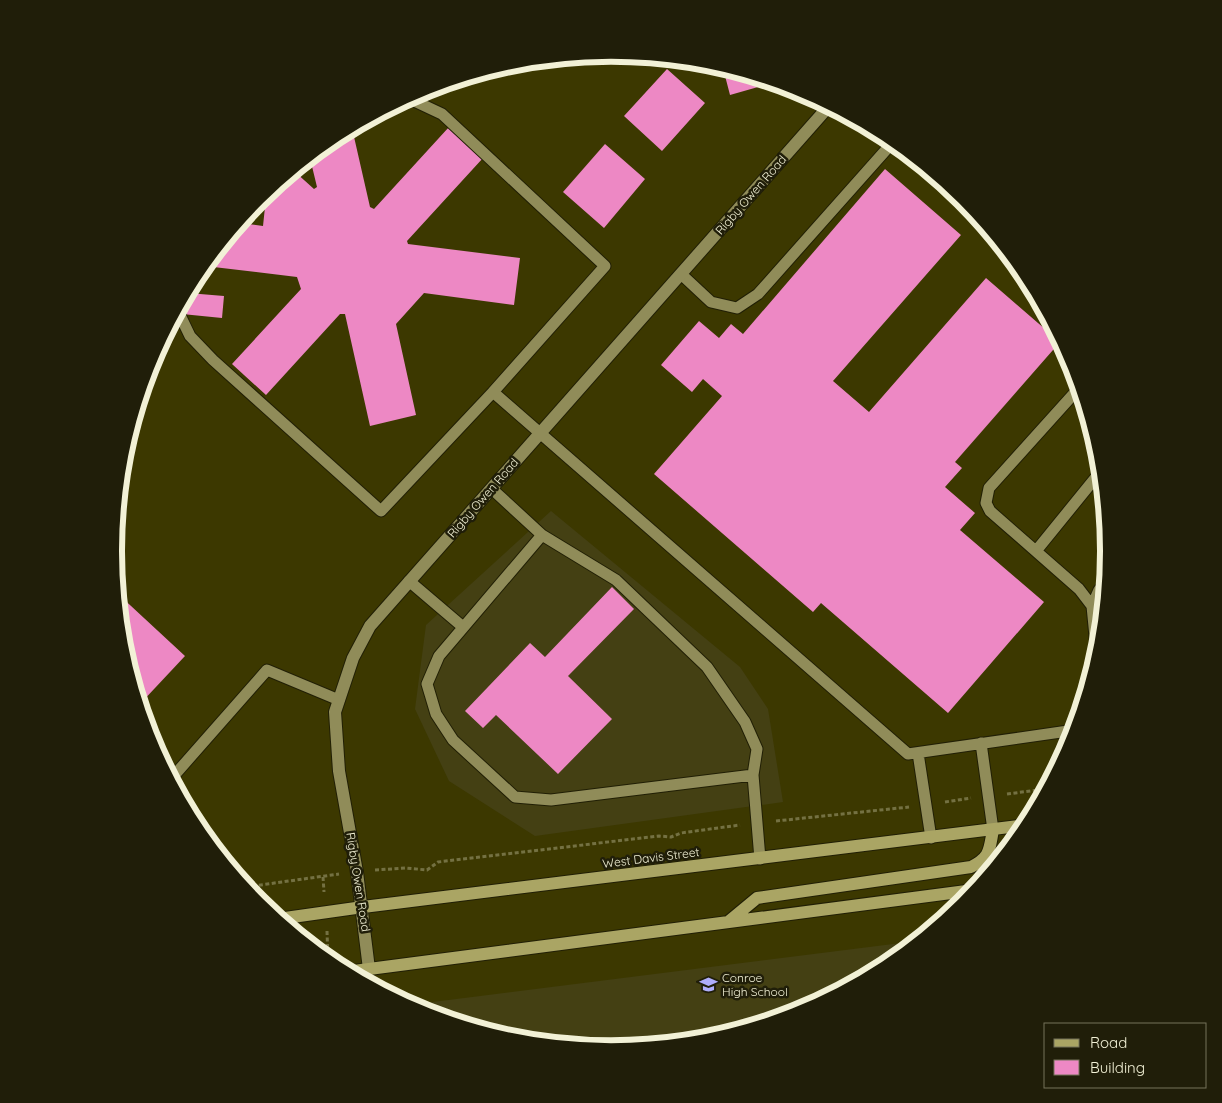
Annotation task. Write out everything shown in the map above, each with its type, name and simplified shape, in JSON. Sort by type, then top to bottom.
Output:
[{"type":"main road","name":"West Davis Street","points":[[288,918],[1015,827]]},
{"type":"main road","points":[[728,922],[758,898],[971,867],[982,861],[989,850],[993,830]]},
{"type":"main road","points":[[358,970],[962,892]]},
{"type":"street","name":"Rigby Owen Road","points":[[370,968],[363,907],[340,771],[335,712],[353,658],[370,626],[824,112]]},
{"type":"lane","points":[[182,318],[190,336],[213,360],[381,511],[493,392],[605,266],[442,114],[418,103]]},
{"type":"lane","points":[[681,274],[711,302],[738,308],[758,294],[887,148]]},
{"type":"lane","points":[[493,392],[908,754],[1066,731]]},
{"type":"lane","points":[[1074,394],[989,488],[986,503],[990,511],[1079,589],[1092,606]]},
{"type":"lane","points":[[1036,551],[1095,479]]},
{"type":"lane","points":[[492,489],[542,535],[616,580],[707,667],[745,722],[756,749],[753,774],[760,859]]},
{"type":"lane","points":[[542,535],[438,656],[427,684],[436,714],[453,740],[515,797],[551,800],[753,774]]},
{"type":"lane","points":[[410,581],[463,627]]},
{"type":"lane","points":[[1094,627],[1092,606],[1098,592]]},
{"type":"lane","points":[[175,774],[267,670],[339,700]]},
{"type":"lane","points":[[981,743],[993,830]]},
{"type":"lane","points":[[918,753],[931,838]]},
{"type":"path","points":[[254,886],[357,872],[406,868],[427,870],[438,862],[659,836],[671,837],[681,832],[892,810],[1037,790]]},
{"type":"shaded area","points":[[551,511],[740,667],[768,709],[783,802],[535,836],[449,781],[415,709],[426,625]]},
{"type":"shaded area","name":"Conroe High School","points":[[904,943],[855,975],[798,1003],[738,1024],[675,1036],[611,1040],[547,1036],[484,1024],[424,1003]]},
{"type":"building","points":[[667,69],[705,103],[662,151],[624,116]]},
{"type":"building","points":[[725,76],[758,85],[758,87],[730,95]]},
{"type":"building","points":[[449,127],[483,158],[407,241],[408,244],[520,258],[514,305],[424,293],[396,324],[416,415],[370,426],[345,314],[340,314],[266,395],[232,364],[301,289],[297,277],[213,267],[248,224],[263,226],[264,207],[299,176],[314,189],[317,187],[312,165],[354,136],[370,207],[374,209]]},
{"type":"building","points":[[605,144],[645,179],[604,228],[563,192]]},
{"type":"building","points":[[885,169],[961,235],[833,381],[869,412],[986,278],[1050,335],[1055,347],[955,462],[962,468],[945,487],[975,513],[960,530],[1044,602],[948,713],[821,603],[813,612],[654,474],[722,396],[703,379],[692,392],[661,365],[699,321],[719,338],[731,324],[743,334]]},
{"type":"building","points":[[196,294],[224,296],[222,318],[184,314]]},
{"type":"building","points":[[612,587],[634,609],[568,676],[612,719],[558,774],[496,715],[483,728],[465,711],[530,643],[545,657]]},
{"type":"building","points":[[125,600],[185,656],[145,699],[131,647]]},
{"type":"place","name":"Conroe High School","points":[[708,985]]}]
